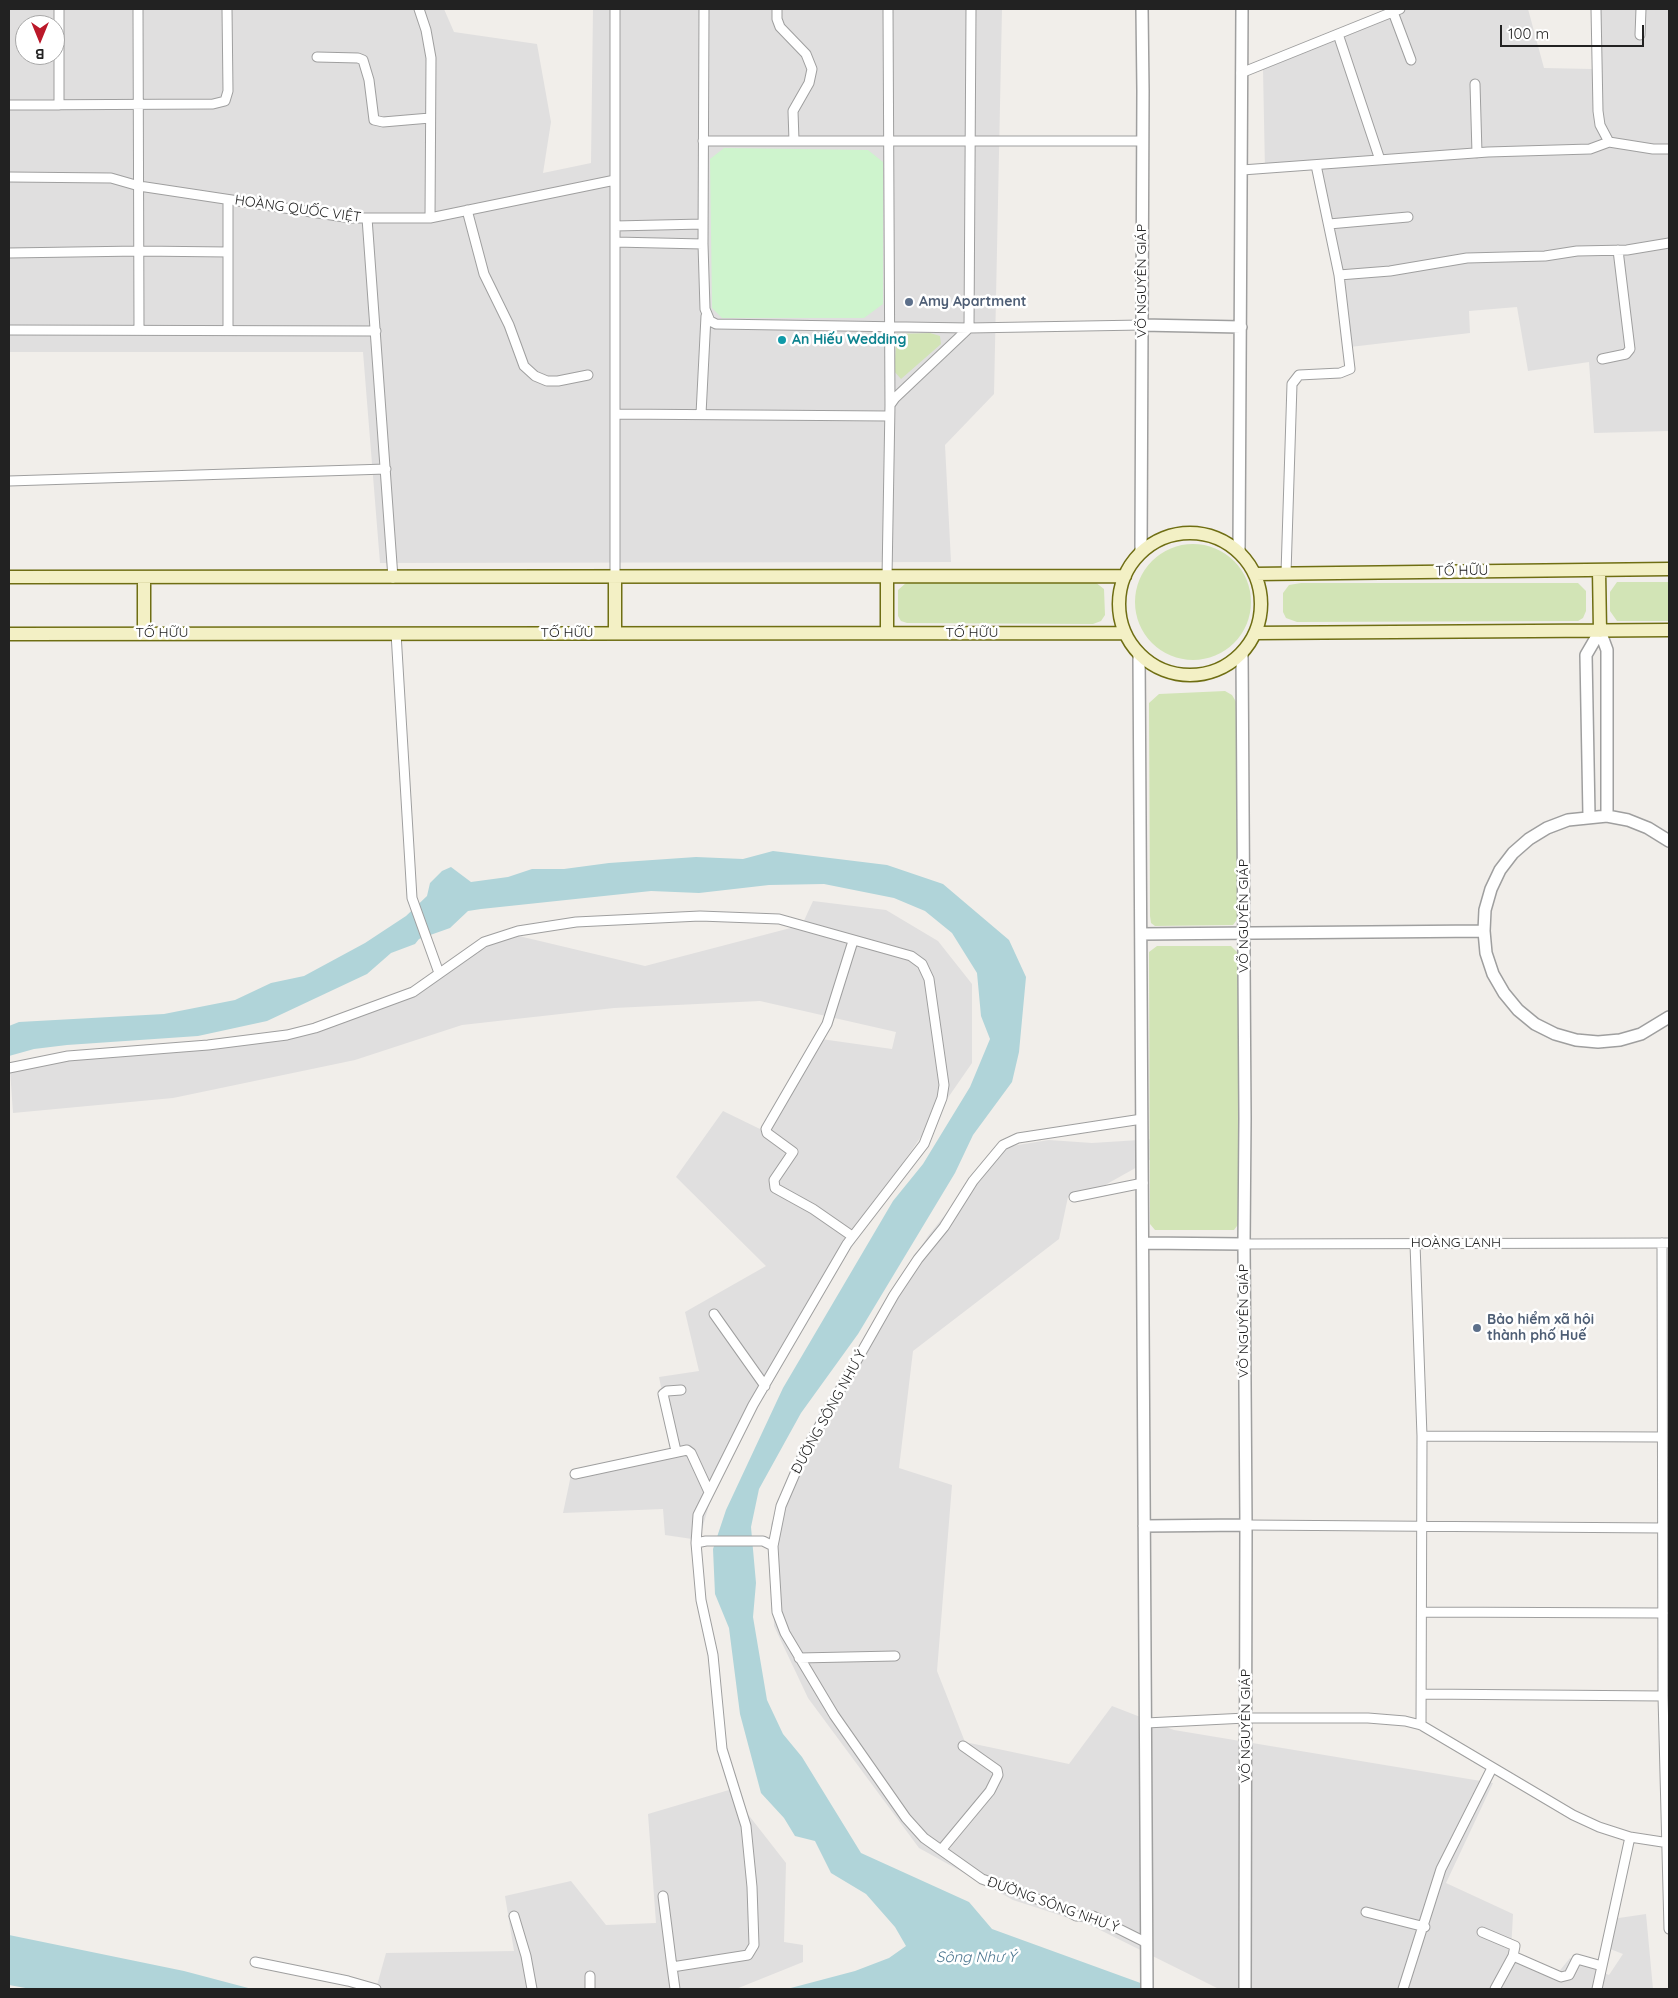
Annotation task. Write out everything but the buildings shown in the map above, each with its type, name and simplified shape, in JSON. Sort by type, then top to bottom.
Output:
[{"type":"main road","points":[[1190,533],[1216,538],[1239,552],[1255,574],[1262,598],[1260,622],[1242,653],[1218,669],[1191,675],[1163,669],[1139,653],[1126,633],[1119,605],[1125,576],[1141,552],[1164,538],[1190,533]]},
{"type":"main road","name":"TỐ HỮU","points":[[1255,574],[1669,569]]},
{"type":"main road","points":[[1599,570],[1600,631]]},
{"type":"main road","points":[[615,576],[615,633]]},
{"type":"main road","points":[[9,577],[1125,576]]},
{"type":"main road","points":[[144,577],[144,633]]},
{"type":"main road","points":[[887,577],[887,633]]},
{"type":"main road","points":[[1255,633],[1669,630]]},
{"type":"main road","name":"TỐ HỮU","points":[[9,634],[1126,633]]},
{"type":"street","points":[[59,9],[59,105]]},
{"type":"street","points":[[138,9],[139,329]]},
{"type":"street","points":[[9,105],[213,104],[225,101],[228,91],[227,9]]},
{"type":"street","points":[[419,9],[430,45],[430,218]]},
{"type":"street","points":[[615,9],[615,576]]},
{"type":"street","points":[[701,414],[706,316],[703,224],[704,9]]},
{"type":"street","points":[[777,9],[777,19],[780,27],[806,54],[812,69],[809,83],[794,111],[794,141]]},
{"type":"street","points":[[887,577],[888,416],[890,405],[888,326],[888,9]]},
{"type":"street","points":[[890,405],[894,398],[969,328],[971,9]]},
{"type":"street","name":"VÕ NGUYÊN GIÁP","points":[[1141,552],[1142,9]]},
{"type":"street","points":[[1239,552],[1242,9]]},
{"type":"street","points":[[1596,9],[1598,110],[1600,125],[1609,142]]},
{"type":"street","points":[[1640,35],[1641,9]]},
{"type":"street","points":[[1241,74],[1396,10],[1411,60]]},
{"type":"street","points":[[1338,34],[1380,160]]},
{"type":"street","points":[[317,57],[358,58],[363,60],[369,80],[374,120],[383,122],[420,117],[430,118]]},
{"type":"street","points":[[1475,84],[1477,153]]},
{"type":"street","points":[[703,141],[1143,141]]},
{"type":"street","points":[[1242,170],[1477,153],[1590,149],[1609,142],[1653,149],[1669,149]]},
{"type":"street","points":[[1286,573],[1292,384],[1299,374],[1340,373],[1350,368],[1339,275],[1316,166]]},
{"type":"street","name":"HOÀNG QUỐC VIỆT","points":[[9,178],[111,178],[139,186],[351,218],[430,218],[615,180]]},
{"type":"street","points":[[228,200],[228,330]]},
{"type":"street","points":[[467,210],[484,274],[509,325],[524,366],[535,376],[547,381],[588,375]]},
{"type":"street","points":[[1329,224],[1408,217]]},
{"type":"street","points":[[367,218],[393,578]]},
{"type":"street","points":[[615,226],[703,224]]},
{"type":"street","points":[[615,242],[704,244]]},
{"type":"street","points":[[1339,275],[1390,271],[1467,258],[1545,256],[1577,251],[1618,250],[1669,243]]},
{"type":"street","points":[[1602,359],[1626,354],[1630,349],[1618,250]]},
{"type":"street","points":[[9,253],[228,252]]},
{"type":"street","points":[[706,316],[716,324],[969,328],[1142,325],[1240,327]]},
{"type":"street","points":[[9,330],[139,329],[376,332]]},
{"type":"street","points":[[615,414],[888,416]]},
{"type":"street","points":[[9,481],[386,469]]},
{"type":"street","points":[[1589,816],[1586,655],[1600,631]]},
{"type":"street","points":[[1600,631],[1607,650],[1607,816]]},
{"type":"street","points":[[396,633],[412,898],[428,949],[439,973]]},
{"type":"street","points":[[1139,653],[1144,1184],[1147,1989]]},
{"type":"street","name":"VÕ NGUYÊN GIÁP","points":[[1242,653],[1246,1118],[1244,1244],[1246,1525],[1245,1989]]},
{"type":"street","points":[[1587,700],[1607,700]]},
{"type":"street","points":[[1588,768],[1607,768]]},
{"type":"street","points":[[1669,841],[1648,828],[1628,820],[1607,816],[1589,816],[1568,820],[1548,828],[1529,839],[1513,853],[1500,870],[1485,910],[1484,932],[1486,953],[1493,974],[1504,993],[1518,1010],[1535,1024],[1555,1034],[1583,1041],[1620,1040],[1641,1034],[1669,1017]]},
{"type":"street","points":[[9,1068],[68,1056],[208,1045],[287,1035],[315,1028],[394,1001],[413,992],[484,942],[493,938],[518,931],[576,922],[700,916],[790,921],[853,941],[911,956],[922,964],[926,970],[942,1056],[944,1085],[942,1098],[917,1156],[852,1236],[765,1386],[698,1515],[701,1542],[701,1600],[713,1655],[722,1749],[746,1826],[752,1887],[754,1945],[748,1955],[672,1967]]},
{"type":"street","points":[[1141,934],[1484,932]]},
{"type":"street","points":[[852,1236],[813,1209],[775,1188],[774,1180],[793,1152],[767,1133],[766,1130],[827,1024],[853,941]]},
{"type":"street","name":"ĐƯỜNG SÔNG NHƯ Ý","points":[[1142,1119],[1018,1138],[1003,1146],[997,1152],[973,1181],[944,1227],[918,1259],[894,1295],[803,1455],[781,1506],[773,1546],[776,1612],[785,1633],[834,1715],[906,1818],[924,1838],[982,1879],[1059,1907],[1076,1916],[1093,1916],[1147,1943]]},
{"type":"street","points":[[1074,1197],[1144,1184]]},
{"type":"street","points":[[1144,1243],[1244,1244]]},
{"type":"street","points":[[1666,1243],[1662,1437],[1662,1696],[1668,1843],[1669,1929]]},
{"type":"street","name":"HOÀNG LANH","points":[[1244,1244],[1666,1243]]},
{"type":"street","points":[[1415,1244],[1422,1436],[1421,1725]]},
{"type":"street","points":[[714,1314],[765,1386]]},
{"type":"street","points":[[676,1451],[663,1394],[682,1390]]},
{"type":"street","points":[[1422,1436],[1662,1437]]},
{"type":"street","points":[[575,1474],[676,1451],[691,1453],[709,1492]]},
{"type":"street","points":[[1144,1526],[1662,1528]]},
{"type":"street","points":[[701,1542],[763,1541],[773,1546]]},
{"type":"street","points":[[1422,1612],[1663,1613]]},
{"type":"street","points":[[799,1658],[895,1656]]},
{"type":"street","points":[[1422,1694],[1662,1696]]},
{"type":"street","points":[[1146,1723],[1246,1718],[1368,1718],[1405,1721],[1421,1725],[1492,1768],[1599,1827],[1630,1836],[1668,1843]]},
{"type":"street","points":[[941,1850],[990,1791],[998,1775],[997,1770],[962,1746]]},
{"type":"street","points":[[1403,1989],[1425,1926],[1441,1870],[1492,1768]]},
{"type":"street","points":[[1597,1989],[1630,1836]]},
{"type":"street","points":[[663,1896],[674,1989]]},
{"type":"street","points":[[1366,1912],[1425,1926]]},
{"type":"street","points":[[514,1916],[526,1956],[532,1989]]},
{"type":"street","points":[[1482,1932],[1511,1942],[1515,1946],[1513,1956],[1495,1989]]},
{"type":"street","points":[[1513,1956],[1561,1977],[1569,1975],[1577,1959],[1602,1966]]},
{"type":"street","points":[[255,1962],[348,1981],[376,1989]]},
{"type":"street","points":[[590,1976],[590,1989]]},
{"type":"shaded area","points":[[9,9],[444,9],[454,32],[537,44],[551,122],[543,173],[591,163],[593,9],[1002,9],[994,394],[945,445],[951,562],[380,563],[363,352],[9,352]]},
{"type":"shaded area","points":[[1389,9],[1528,9],[1544,68],[1592,69],[1594,9],[1669,9],[1669,431],[1594,433],[1589,362],[1528,371],[1517,307],[1469,311],[1470,333],[1350,347],[1317,170],[1265,171],[1263,69]]},
{"type":"shaded area","points":[[813,901],[886,910],[938,941],[972,984],[972,1063],[828,1271],[722,1459],[699,1540],[665,1535],[663,1509],[563,1513],[571,1475],[674,1451],[659,1377],[699,1371],[685,1312],[766,1266],[676,1177],[723,1111],[760,1129],[821,1039],[892,1049],[896,1032],[760,1001],[614,1008],[462,1025],[355,1060],[173,1098],[13,1113],[10,1069],[98,1053],[290,1036],[420,993],[502,932],[645,966],[802,925]]},
{"type":"shaded area","points":[[1155,1139],[1155,1157],[1098,1189],[1068,1197],[1059,1239],[913,1351],[899,1468],[952,1485],[937,1671],[965,1742],[1069,1764],[1112,1706],[1174,1730],[1493,1783],[1446,1883],[1513,1914],[1511,1951],[1557,1974],[1570,1958],[1609,1975],[1623,1954],[1605,1947],[1612,1919],[1646,1914],[1653,1989],[1219,1989],[1090,1925],[1013,1900],[919,1848],[808,1698],[774,1626],[771,1524],[818,1415],[928,1236],[999,1148],[1049,1140],[1092,1143]]},
{"type":"shaded area","points":[[729,1790],[786,1863],[784,1942],[803,1945],[803,1962],[736,1989],[376,1989],[386,1953],[514,1951],[505,1896],[571,1881],[606,1925],[656,1923],[648,1814]]},
{"type":"green space","points":[[724,148],[868,150],[883,162],[883,304],[864,318],[722,318],[712,308],[710,159]]},
{"type":"green space","points":[[930,333],[940,336],[941,344],[901,379],[894,371],[897,334]]},
{"type":"green space","points":[[1193,544],[1215,549],[1234,561],[1246,580],[1251,602],[1246,624],[1234,643],[1215,655],[1193,660],[1171,655],[1152,643],[1140,624],[1135,602],[1140,580],[1152,561],[1171,549]]},
{"type":"green space","points":[[1095,582],[1104,589],[1105,615],[1101,621],[1093,624],[907,623],[901,621],[898,616],[898,590],[906,583]]},
{"type":"green space","points":[[1617,582],[1669,582],[1669,621],[1617,621],[1610,611],[1610,592]]},
{"type":"green space","points":[[1301,583],[1578,583],[1586,591],[1586,611],[1583,618],[1578,621],[1297,622],[1286,618],[1283,612],[1283,593],[1289,585]]},
{"type":"green space","points":[[1225,691],[1232,695],[1238,705],[1239,917],[1233,925],[1155,926],[1151,923],[1150,916],[1149,703],[1159,694]]},
{"type":"green space","points":[[1157,946],[1231,946],[1238,953],[1240,1222],[1234,1230],[1155,1230],[1150,1224],[1149,952]]},
{"type":"water","name":"Sông Như Ý","points":[[773,851],[887,865],[943,884],[1009,940],[1026,977],[1019,1052],[1012,1082],[973,1135],[955,1173],[858,1334],[801,1413],[759,1489],[751,1527],[756,1583],[753,1617],[767,1700],[783,1734],[802,1757],[861,1853],[969,1902],[992,1929],[1157,1989],[787,1989],[855,1971],[889,1958],[906,1946],[895,1927],[866,1894],[831,1873],[815,1841],[795,1836],[784,1818],[761,1793],[740,1714],[729,1628],[715,1594],[713,1549],[726,1510],[783,1388],[893,1201],[923,1164],[970,1087],[990,1039],[981,1016],[977,973],[952,933],[925,911],[894,898],[824,884],[769,885],[699,893],[651,891],[468,911],[450,928],[419,939],[415,944],[391,953],[367,974],[267,1021],[198,1036],[67,1045],[34,1049],[9,1056],[9,1026],[19,1022],[164,1014],[235,1000],[271,983],[304,976],[365,943],[406,916],[427,896],[430,883],[442,871],[451,867],[471,882],[508,877],[532,869],[564,869],[609,863],[696,857],[743,859]]},
{"type":"water","points":[[9,1935],[184,1971],[252,1989],[31,1989],[9,1985]]},
{"type":"place","name":"Amy Apartment","points":[[909,302]]},
{"type":"place","name":"An Hiếu Wedding","points":[[782,340]]},
{"type":"place","name":"Bảo hiểm xã hội thành phố Huế","points":[[1477,1328]]}]
